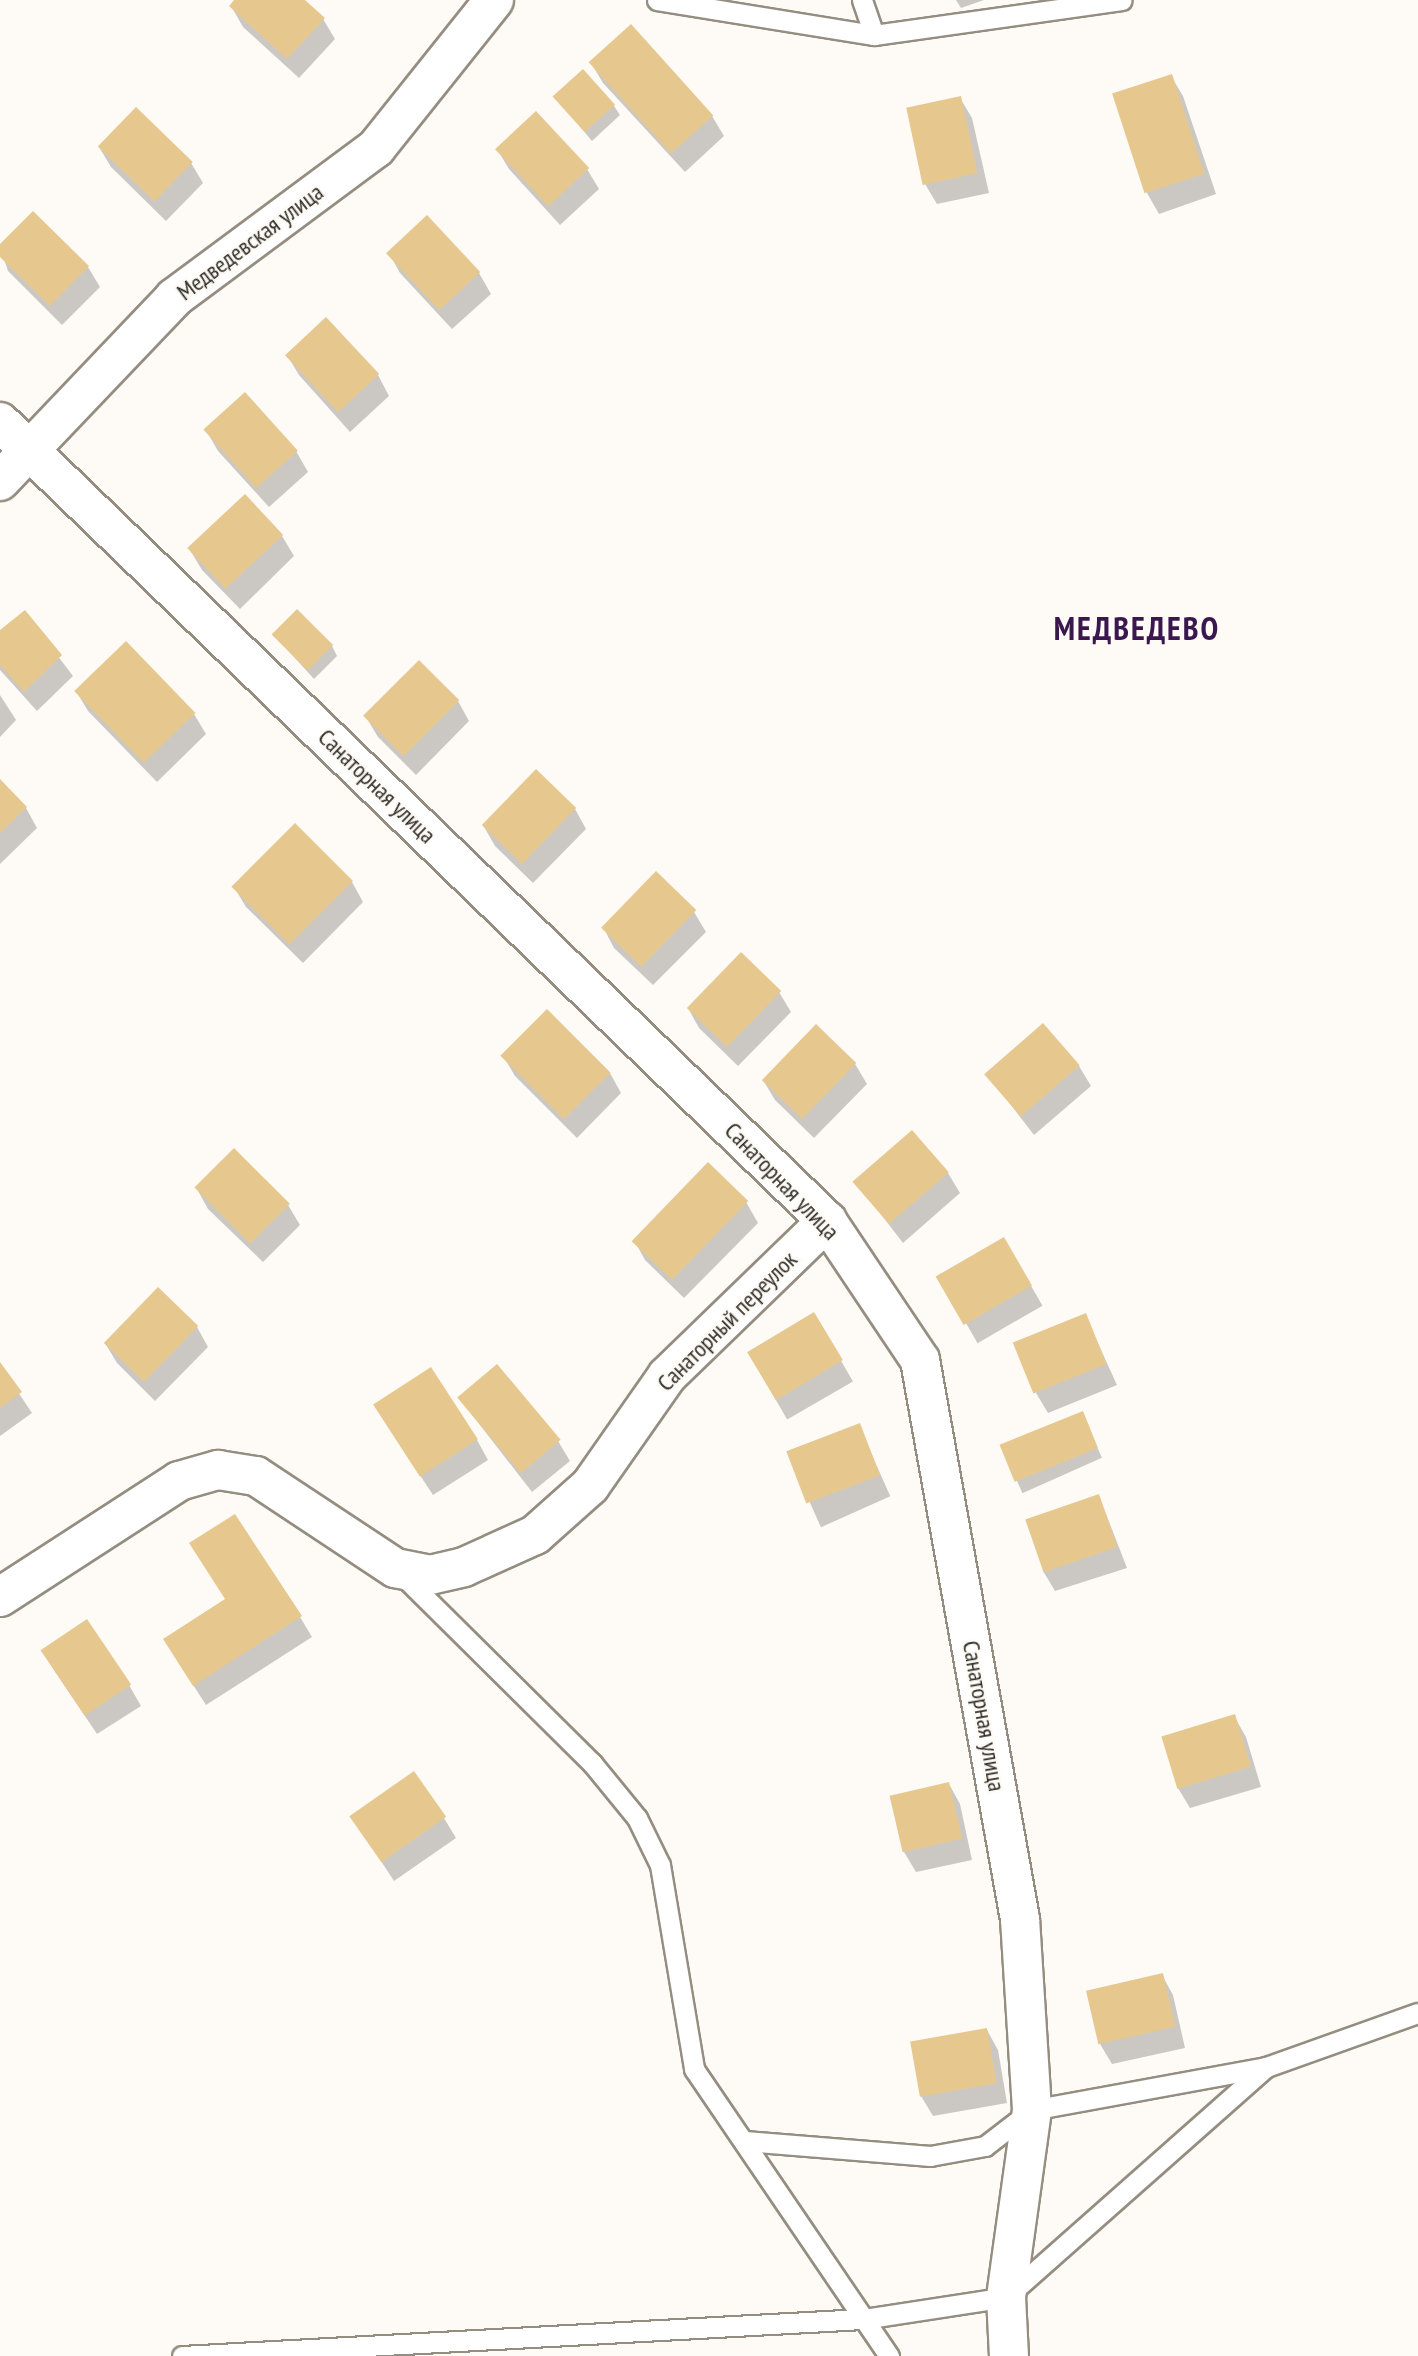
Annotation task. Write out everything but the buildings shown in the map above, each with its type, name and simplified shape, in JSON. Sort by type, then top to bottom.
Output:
[{"type":"street","name":"Медведевская улица","points":[[0,481],[174,298],[376,148],[494,0]]},
{"type":"street","name":"Санаторная улица","points":[[0,422],[827,1221],[920,1360],[1020,1919],[1032,2110],[1006,2297],[1009,2356]]},
{"type":"street","name":"Санаторный переулок","points":[[0,1597],[179,1480],[218,1470],[257,1476],[395,1568],[430,1575],[464,1567],[535,1535],[590,1486],[667,1376],[827,1221]]},
{"type":"lane","points":[[657,0],[874,35],[1122,0]]},
{"type":"lane","points":[[862,0],[874,35]]},
{"type":"lane","points":[[395,1568],[592,1763],[637,1818],[660,1865],[694,2069],[889,2356]]},
{"type":"lane","points":[[745,2141],[930,2155],[985,2146],[1032,2110],[1266,2067],[1418,2013]]},
{"type":"lane","points":[[182,2356],[864,2319],[1006,2297],[1266,2067]]},
{"type":"district","name":"МЕДВЕДЕВО","points":[[1137,628]]}]
